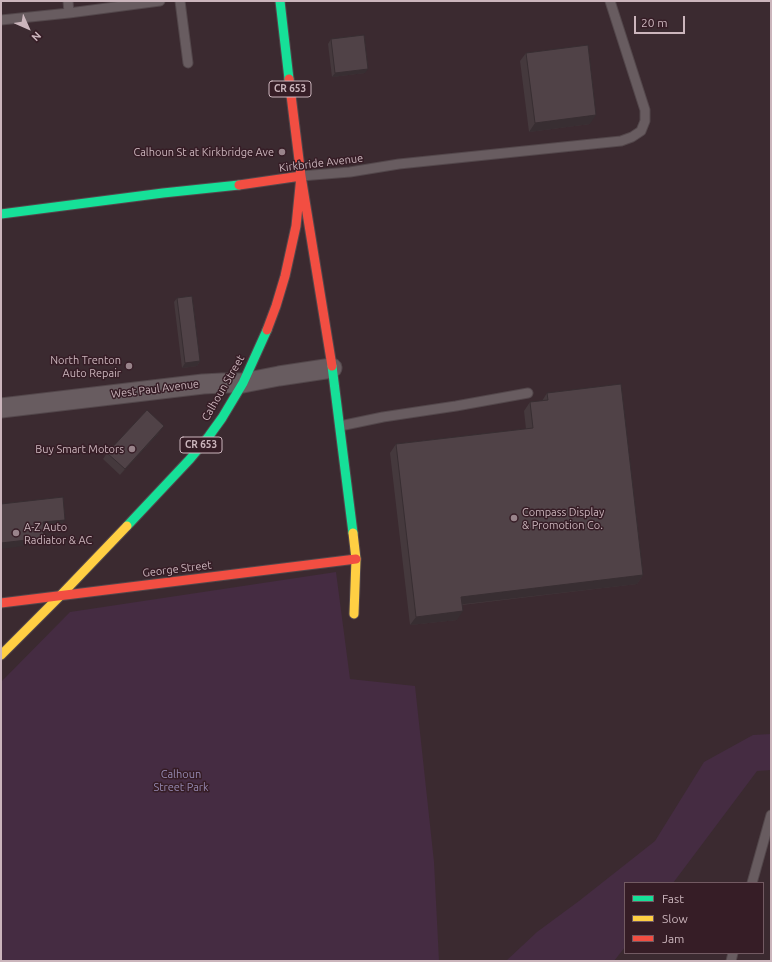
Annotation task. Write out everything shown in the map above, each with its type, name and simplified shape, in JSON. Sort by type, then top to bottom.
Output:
[{"type":"street","name":"Calhoun Street","points":[[280,1],[301,176],[340,426],[356,559],[354,614]]},
{"type":"street","name":"Calhoun Street","points":[[1,656],[190,459],[222,418],[243,383],[276,306],[285,276],[296,226],[301,176]]},
{"type":"street","name":"Kirkbride Avenue","points":[[1,214],[301,176]]},
{"type":"street","name":"West Paul Avenue","points":[[1,408],[222,382],[243,383],[332,368]]},
{"type":"street","name":"George Street","points":[[1,603],[356,559]]},
{"type":"lane","points":[[68,1],[69,13]]},
{"type":"lane","points":[[1,20],[160,1]]},
{"type":"lane","points":[[180,1],[188,63]]},
{"type":"lane","name":"Kirkbride Avenue","points":[[301,176],[350,172],[407,163],[621,141],[632,137],[641,130],[645,121],[645,110],[610,1]]},
{"type":"lane","points":[[340,426],[383,416],[456,406],[528,393]]},
{"type":"lane","points":[[752,882],[771,815]]},
{"type":"green space","name":"Calhoun Street Park","points":[[336,572],[350,679],[415,686],[434,862],[439,961],[1,961],[1,682],[70,612]]},
{"type":"green space","points":[[771,734],[771,770],[757,771],[674,882],[624,882],[624,948],[614,961],[506,961],[537,932],[655,841],[704,762],[753,735]]},
{"type":"building","points":[[364,35],[368,69],[335,73],[331,39]]},
{"type":"building","points":[[588,45],[596,115],[535,123],[526,53]]},
{"type":"building","points":[[192,296],[200,361],[185,363],[177,298]]},
{"type":"building","name":"Compass Display & Promotion Co.","points":[[621,384],[643,575],[461,597],[463,611],[416,617],[396,444],[533,428],[530,402],[548,400],[547,393]]},
{"type":"building","points":[[147,410],[164,426],[125,469],[107,453]]},
{"type":"building","points":[[63,497],[65,520],[43,522],[44,538],[1,543],[1,504]]},
{"type":"traffic: fast","points":[[280,1],[289,79]]},
{"type":"traffic: fast","points":[[1,214],[163,193],[239,185]]},
{"type":"traffic: fast","points":[[127,526],[190,459],[222,418],[243,383],[267,330]]},
{"type":"traffic: fast","points":[[332,366],[353,533]]},
{"type":"traffic: slow","points":[[1,655],[127,526]]},
{"type":"traffic: slow","points":[[353,533],[356,559],[354,614]]},
{"type":"traffic: jam","points":[[267,330],[285,276],[296,226],[301,176],[289,79]]},
{"type":"traffic: jam","points":[[239,185],[301,176],[332,366]]},
{"type":"traffic: jam","points":[[1,603],[356,559]]},
{"type":"place","name":"Calhoun St at Kirkbridge Ave","points":[[282,152]]},
{"type":"place","name":"North Trenton Auto Repair","points":[[129,366]]},
{"type":"place","name":"Buy Smart Motors","points":[[132,449]]},
{"type":"place","name":"Compass Display & Promotion Co.","points":[[514,518]]},
{"type":"place","name":"A-Z Auto Radiator & AC","points":[[16,533]]}]
